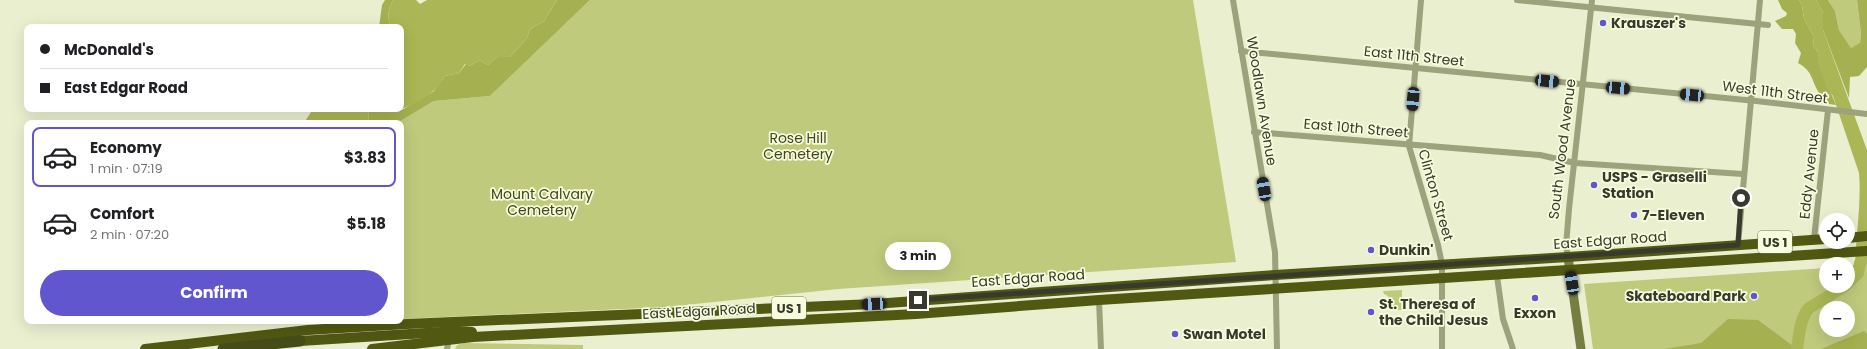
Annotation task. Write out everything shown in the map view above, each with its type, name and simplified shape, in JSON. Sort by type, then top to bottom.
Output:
[{"type":"highway","points":[[1855,237],[1867,236]]},
{"type":"highway","name":"East Edgar Road","points":[[145,349],[299,340],[372,327],[874,304],[1362,269],[1568,257],[1819,239]]},
{"type":"highway","name":"East Edgar Road","points":[[372,349],[448,344],[508,335],[916,314],[1099,300],[1442,278],[1497,276],[1867,251]]},
{"type":"highway","points":[[366,324],[372,327]]},
{"type":"highway","points":[[223,349],[299,340],[458,331],[508,335]]},
{"type":"main road","name":"South Wood Avenue","points":[[1568,257],[1581,349]]},
{"type":"street","name":"Woodlawn Avenue","points":[[1233,0],[1275,252],[1277,349]]},
{"type":"street","name":"Clinton Street","points":[[1421,0],[1410,145],[1442,264],[1442,349]]},
{"type":"street","points":[[1517,0],[1768,25]]},
{"type":"street","name":"South Wood Avenue","points":[[1568,257],[1566,246],[1592,0]]},
{"type":"street","points":[[1738,245],[1743,174],[1760,0]]},
{"type":"street","name":"East 11th Street","points":[[1241,51],[1584,84]]},
{"type":"street","name":"West 11th Street","points":[[1584,84],[1751,100],[1867,114]]},
{"type":"street","name":"Eddy Avenue","points":[[1814,239],[1828,110]]},
{"type":"street","name":"East 10th Street","points":[[1254,132],[1540,155],[1575,163],[1743,174]]},
{"type":"street","points":[[1497,276],[1503,318],[1513,349]]},
{"type":"street","points":[[1099,300],[1102,349]]},
{"type":"green space","name":"Rose Hill Cemetery","points":[[590,0],[1193,0],[1236,262],[838,289],[666,307],[404,319],[404,120],[402,120],[434,101],[490,96]]},
{"type":"green space","points":[[1828,0],[1857,0],[1861,34],[1860,44],[1851,48],[1839,30],[1835,11]]},
{"type":"green space","points":[[1867,265],[1867,349],[1593,349],[1584,284],[1819,268],[1819,293],[1855,293],[1855,266]]},
{"type":"green space","points":[[1402,290],[1402,310],[1391,310],[1388,296],[1384,294],[1383,291]]},
{"type":"green space","points":[[464,343],[583,345],[583,349],[455,349],[457,345]]},
{"type":"shaded area","points":[[385,0],[393,0],[389,14],[390,24],[379,24],[382,5]]},
{"type":"shaded area","points":[[393,0],[416,0],[420,4],[427,0],[557,0],[544,21],[530,29],[527,38],[510,57],[497,57],[488,65],[479,60],[470,66],[465,64],[459,73],[445,76],[436,88],[424,97],[404,108],[404,24],[390,24],[390,7]]},
{"type":"shaded area","points":[[557,0],[590,0],[490,96],[434,101],[402,120],[369,120],[368,112],[404,112],[404,109],[434,91],[445,76],[459,73],[466,64],[470,66],[479,60],[488,65],[497,57],[510,57],[527,38],[530,29],[544,21]]},
{"type":"shaded area","points":[[1778,0],[1799,0],[1802,5],[1804,19],[1814,37],[1813,45],[1819,53],[1822,72],[1836,105],[1829,104],[1827,100],[1820,95],[1809,73],[1798,63],[1801,53],[1795,43],[1796,34],[1793,29],[1782,29],[1775,21],[1786,16],[1787,13],[1782,9]]},
{"type":"shaded area","points":[[1799,0],[1816,0],[1823,13],[1823,30],[1867,150],[1867,264],[1861,274],[1855,278],[1860,199],[1859,173],[1833,96],[1827,88],[1817,61],[1819,53],[1813,45],[1814,37],[1804,19],[1802,5]]},
{"type":"shaded area","points":[[1816,0],[1828,0],[1835,11],[1839,30],[1851,48],[1860,43],[1861,34],[1857,0],[1867,0],[1867,67],[1859,76],[1850,77],[1849,98],[1823,30],[1823,13]]},
{"type":"shaded area","points":[[311,112],[368,112],[369,120],[306,120]]},
{"type":"shaded area","points":[[1728,319],[1758,320],[1797,349],[1664,349],[1701,343]]},
{"type":"shaded area","points":[[1864,331],[1867,334],[1867,349],[1821,349],[1850,337],[1855,337],[1855,335]]},
{"type":"waterway","points":[[1855,276],[1858,273],[1860,263]]},
{"type":"waterway","points":[[1797,349],[1799,333],[1806,312],[1809,308],[1834,293]]},
{"type":"place","name":"Krauszer's","points":[[1603,23]]},
{"type":"place","name":"USPS - Graselli Station","points":[[1594,185]]},
{"type":"place","name":"7-Eleven","points":[[1634,215]]},
{"type":"place","name":"Dunkin'","points":[[1371,250]]},
{"type":"place","name":"Skateboard Park","points":[[1754,296]]},
{"type":"place","name":"Exxon","points":[[1535,298]]},
{"type":"place","name":"St. Theresa of the Child Jesus","points":[[1371,312]]},
{"type":"place","name":"Swan Motel","points":[[1175,334]]},
{"type":"route","points":[[918,300],[1738,245],[1741,198]]},
{"type":"park label","name":"Mount Calvary Cemetery","points":[[542,202]]}]
